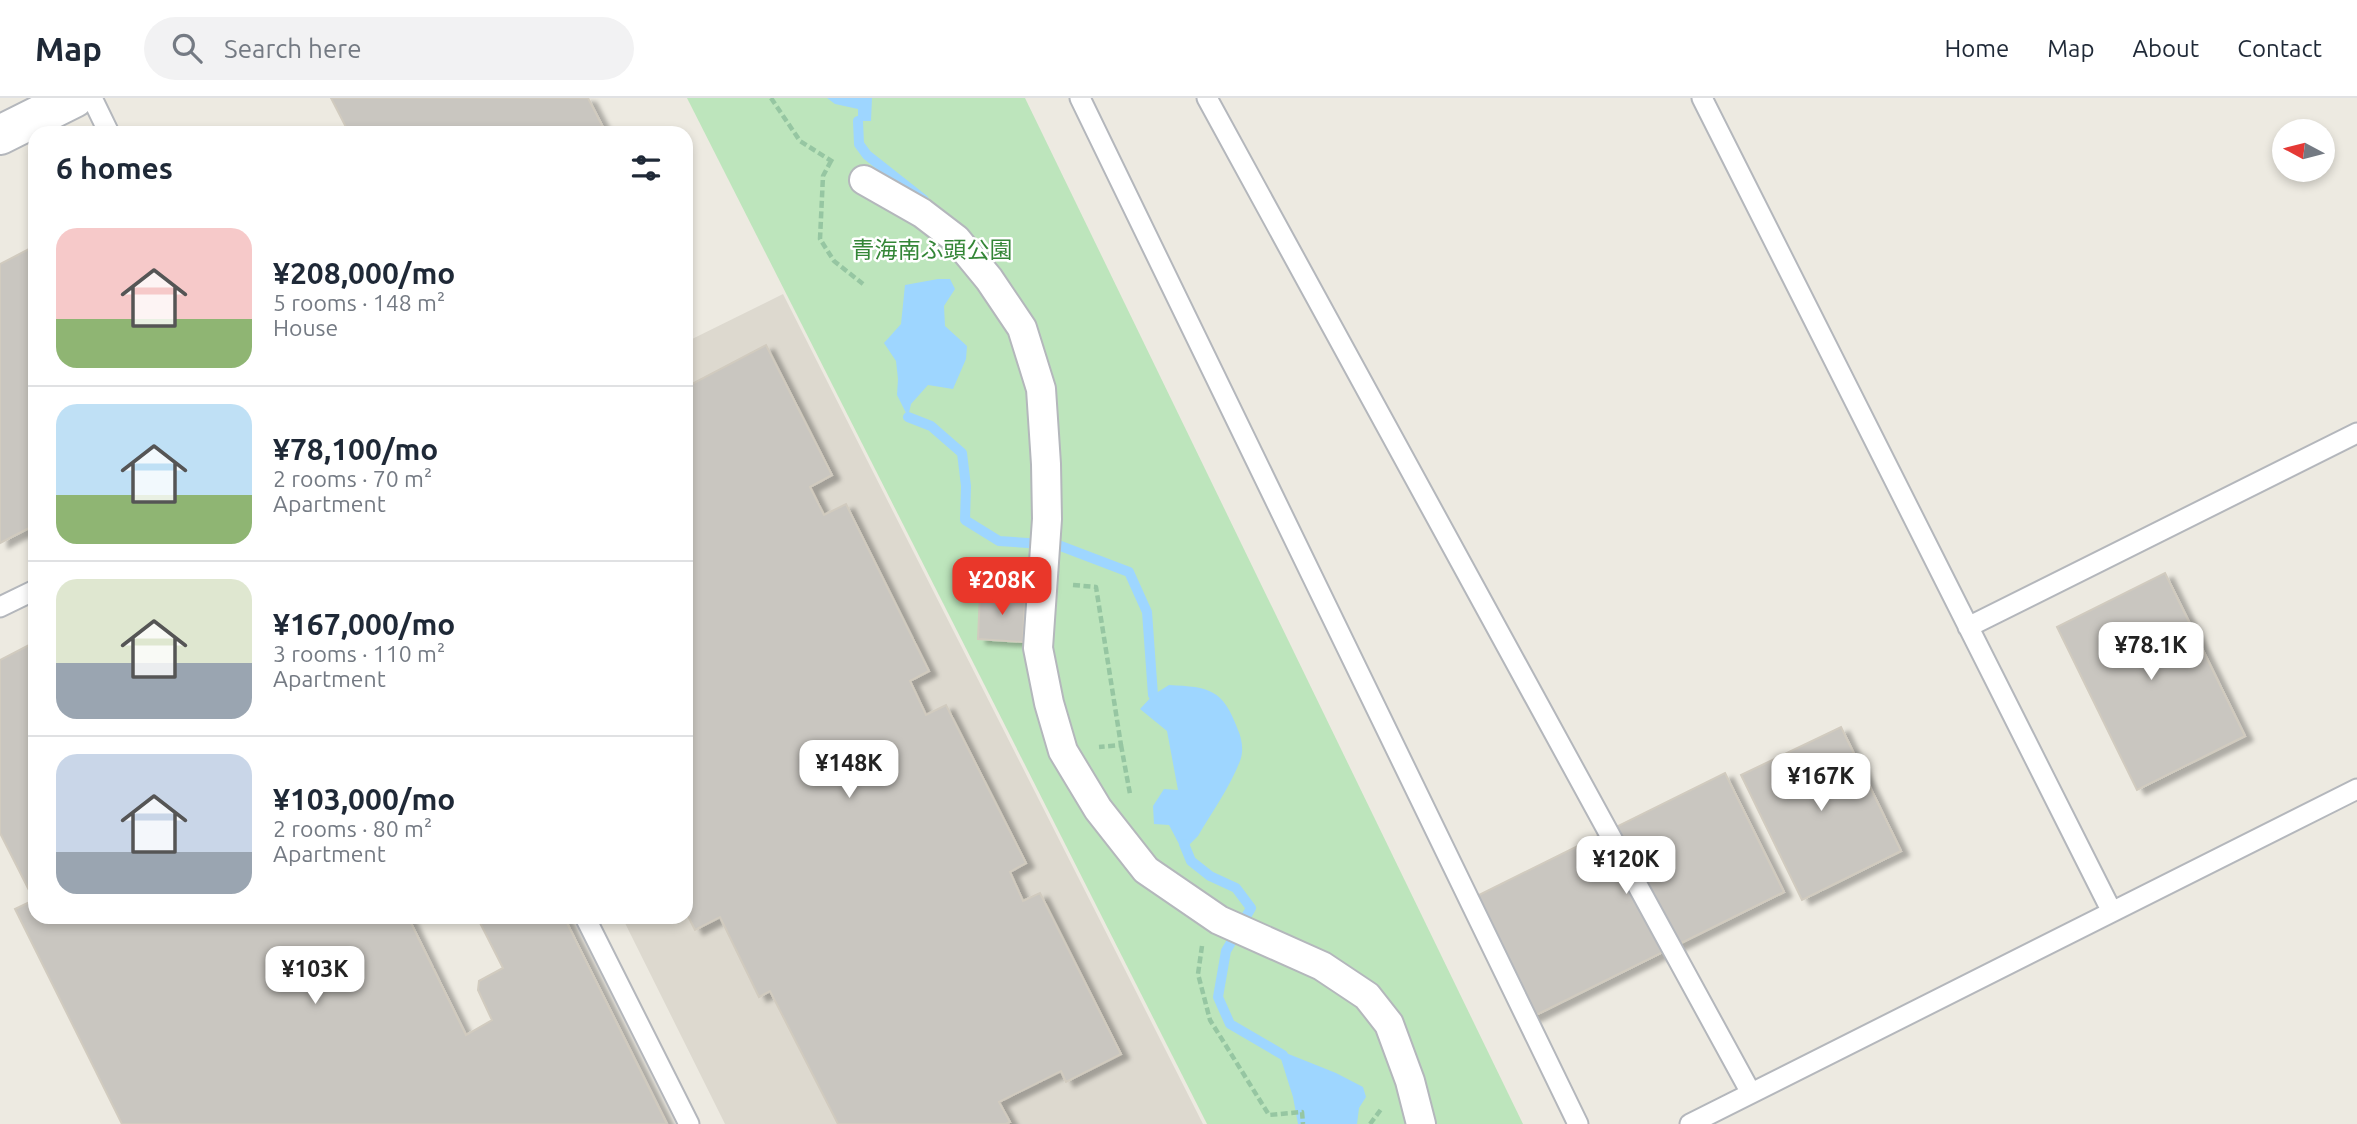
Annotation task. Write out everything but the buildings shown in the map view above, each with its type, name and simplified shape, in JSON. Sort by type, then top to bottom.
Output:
[{"type":"street","points":[[2,126],[76,100]]},
{"type":"street","points":[[864,180],[922,213],[956,239],[989,279],[1022,328],[1041,390],[1046,464],[1047,519],[1038,648],[1049,703],[1063,751],[1098,808],[1146,870],[1213,915],[1322,966],[1367,996],[1389,1024],[1410,1081],[1421,1124]]},
{"type":"lane","points":[[1080,98],[1578,1124]]},
{"type":"lane","points":[[1207,98],[1751,1093]]},
{"type":"lane","points":[[1702,98],[2112,912]]},
{"type":"lane","points":[[76,100],[102,126]]},
{"type":"lane","points":[[1968,627],[2357,433]]},
{"type":"lane","points":[[0,607],[28,593]]},
{"type":"lane","points":[[1690,1124],[2357,789]]},
{"type":"lane","points":[[589,924],[689,1124]]},
{"type":"path","points":[[771,98],[800,141],[864,180]]},
{"type":"path","points":[[831,161],[823,176],[820,239],[834,261],[863,284]]},
{"type":"path","points":[[1042,581],[1096,587],[1121,745],[1063,751]]},
{"type":"path","points":[[1213,915],[1198,974],[1210,1020],[1269,1115],[1302,1112],[1303,1124]]},
{"type":"shaded area","points":[[783,294],[1203,1124],[725,1124],[625,924],[693,924],[693,339]]},
{"type":"green space","name":"青海南ふ頭公園","points":[[687,98],[1025,98],[1523,1124],[1207,1124]]},
{"type":"water","points":[[827,98],[872,98],[871,121],[858,121],[858,109],[835,104]]},
{"type":"water","points":[[950,279],[955,289],[944,306],[945,326],[967,346],[966,359],[953,389],[928,385],[911,404],[908,417],[897,395],[896,361],[884,343],[901,324],[905,285]]},
{"type":"water","points":[[1169,685],[1205,689],[1220,698],[1232,716],[1242,745],[1241,757],[1231,780],[1198,836],[1188,846],[1179,844],[1169,825],[1154,824],[1153,806],[1164,789],[1178,790],[1167,731],[1140,709],[1153,695]]},
{"type":"water","points":[[1286,1053],[1363,1087],[1366,1097],[1359,1108],[1357,1124],[1298,1124],[1281,1059]]},
{"type":"waterway","points":[[858,121],[859,144],[867,155],[924,200]]},
{"type":"waterway","points":[[908,417],[931,426],[962,453],[966,486],[965,520],[999,541],[1058,545],[1129,572],[1147,612],[1153,695]]},
{"type":"waterway","points":[[1184,844],[1191,861],[1210,876],[1236,888],[1251,908],[1226,951],[1218,997],[1230,1024],[1283,1055]]}]
